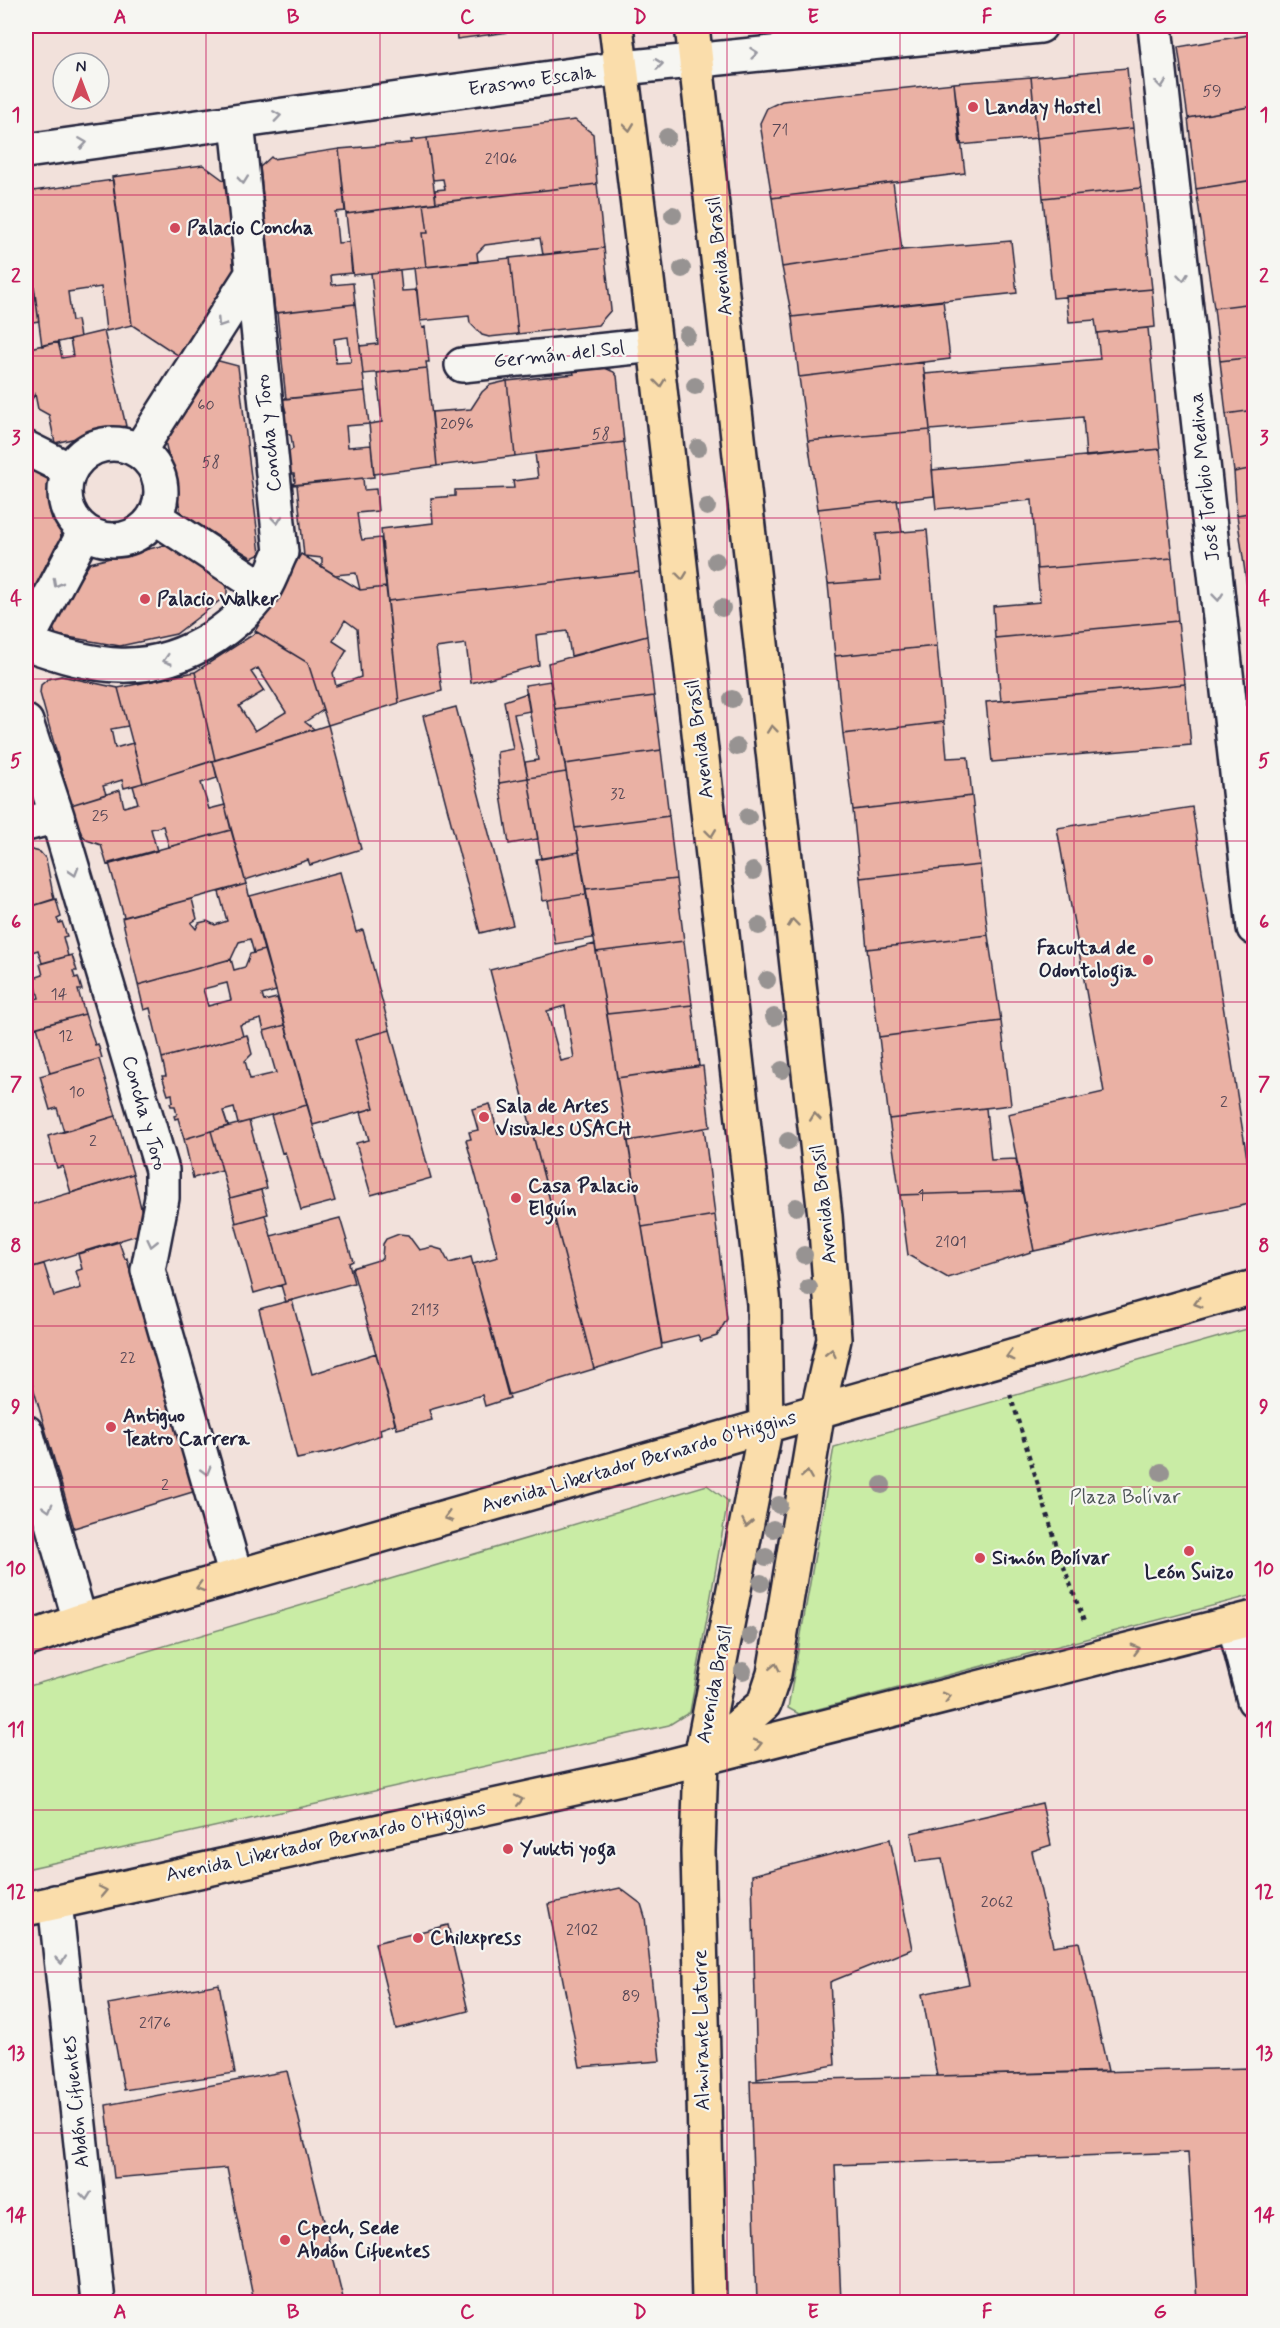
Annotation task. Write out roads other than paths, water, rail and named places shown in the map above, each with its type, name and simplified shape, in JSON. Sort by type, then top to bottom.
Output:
[{"type":"main road","name":"Avenida Brasil","points":[[616,26],[655,345],[760,1265],[766,1425],[701,1758]]},
{"type":"main road","name":"Avenida Brasil","points":[[692,26],[831,1270],[834,1339],[818,1410],[774,1674],[764,1704],[701,1758]]},
{"type":"main road","name":"Avenida Libertador Bernardo O'Higgins","points":[[26,1640],[80,1621],[1254,1287]]},
{"type":"main road","name":"Avenida Libertador Bernardo O'Higgins","points":[[40,1905],[701,1758],[1244,1621]]},
{"type":"main road","name":"Almirante Latorre","points":[[701,1758],[698,1852],[709,2302]]},
{"type":"street","name":"Erasmo Escala","points":[[26,152],[622,68],[1040,26]]},
{"type":"street","name":"José Toribio Medina","points":[[1155,26],[1254,928]]},
{"type":"street","name":"Concha y Toro","points":[[85,531],[26,642],[68,658],[123,667],[156,663],[189,653],[235,623],[264,589],[281,552],[237,122]]},
{"type":"street","points":[[139,451],[252,274]]},
{"type":"street","name":"Germán del Sol","points":[[462,365],[655,345]]},
{"type":"street","points":[[100,445],[126,445],[139,451],[154,466],[159,476],[161,496],[155,517],[139,532],[117,540],[95,536],[85,531],[69,510],[65,484],[70,470],[87,451],[100,445]]},
{"type":"street","points":[[26,448],[70,470]]},
{"type":"street","points":[[155,517],[264,589]]},
{"type":"street","name":"Concha y Toro","points":[[26,722],[57,816],[162,1170],[162,1198],[148,1270],[236,1577]]},
{"type":"street","points":[[26,824],[57,816]]},
{"type":"street","points":[[26,1432],[80,1621]]},
{"type":"street","points":[[1244,1621],[1254,1700]]},
{"type":"street","name":"Abdón Cifuentes","points":[[40,1905],[98,2302]]},
{"type":"place","name":"Landay Hostel","points":[[973,107]]},
{"type":"place","name":"Palacio Concha","points":[[175,228]]},
{"type":"place","name":"Palacio Walker","points":[[145,599]]},
{"type":"place","name":"Facultad de Odontologia","points":[[1148,960]]},
{"type":"place","name":"Sala de Artes Visuales USACH","points":[[484,1117]]},
{"type":"place","name":"Casa Palacio Elguín","points":[[516,1198]]},
{"type":"place","name":"Antiguo Teatro Carrera","points":[[111,1427]]},
{"type":"place","name":"León Suizo","points":[[1189,1551]]},
{"type":"place","name":"Simón Bolívar","points":[[980,1558]]},
{"type":"place","name":"Yuukti yoga","points":[[508,1849]]},
{"type":"place","name":"Chilexpress","points":[[418,1938]]},
{"type":"place","name":"Cpech, Sede Abdón Cifuentes","points":[[285,2240]]},
{"type":"park label","name":"Plaza Bolívar","points":[[1125,1497]]}]
